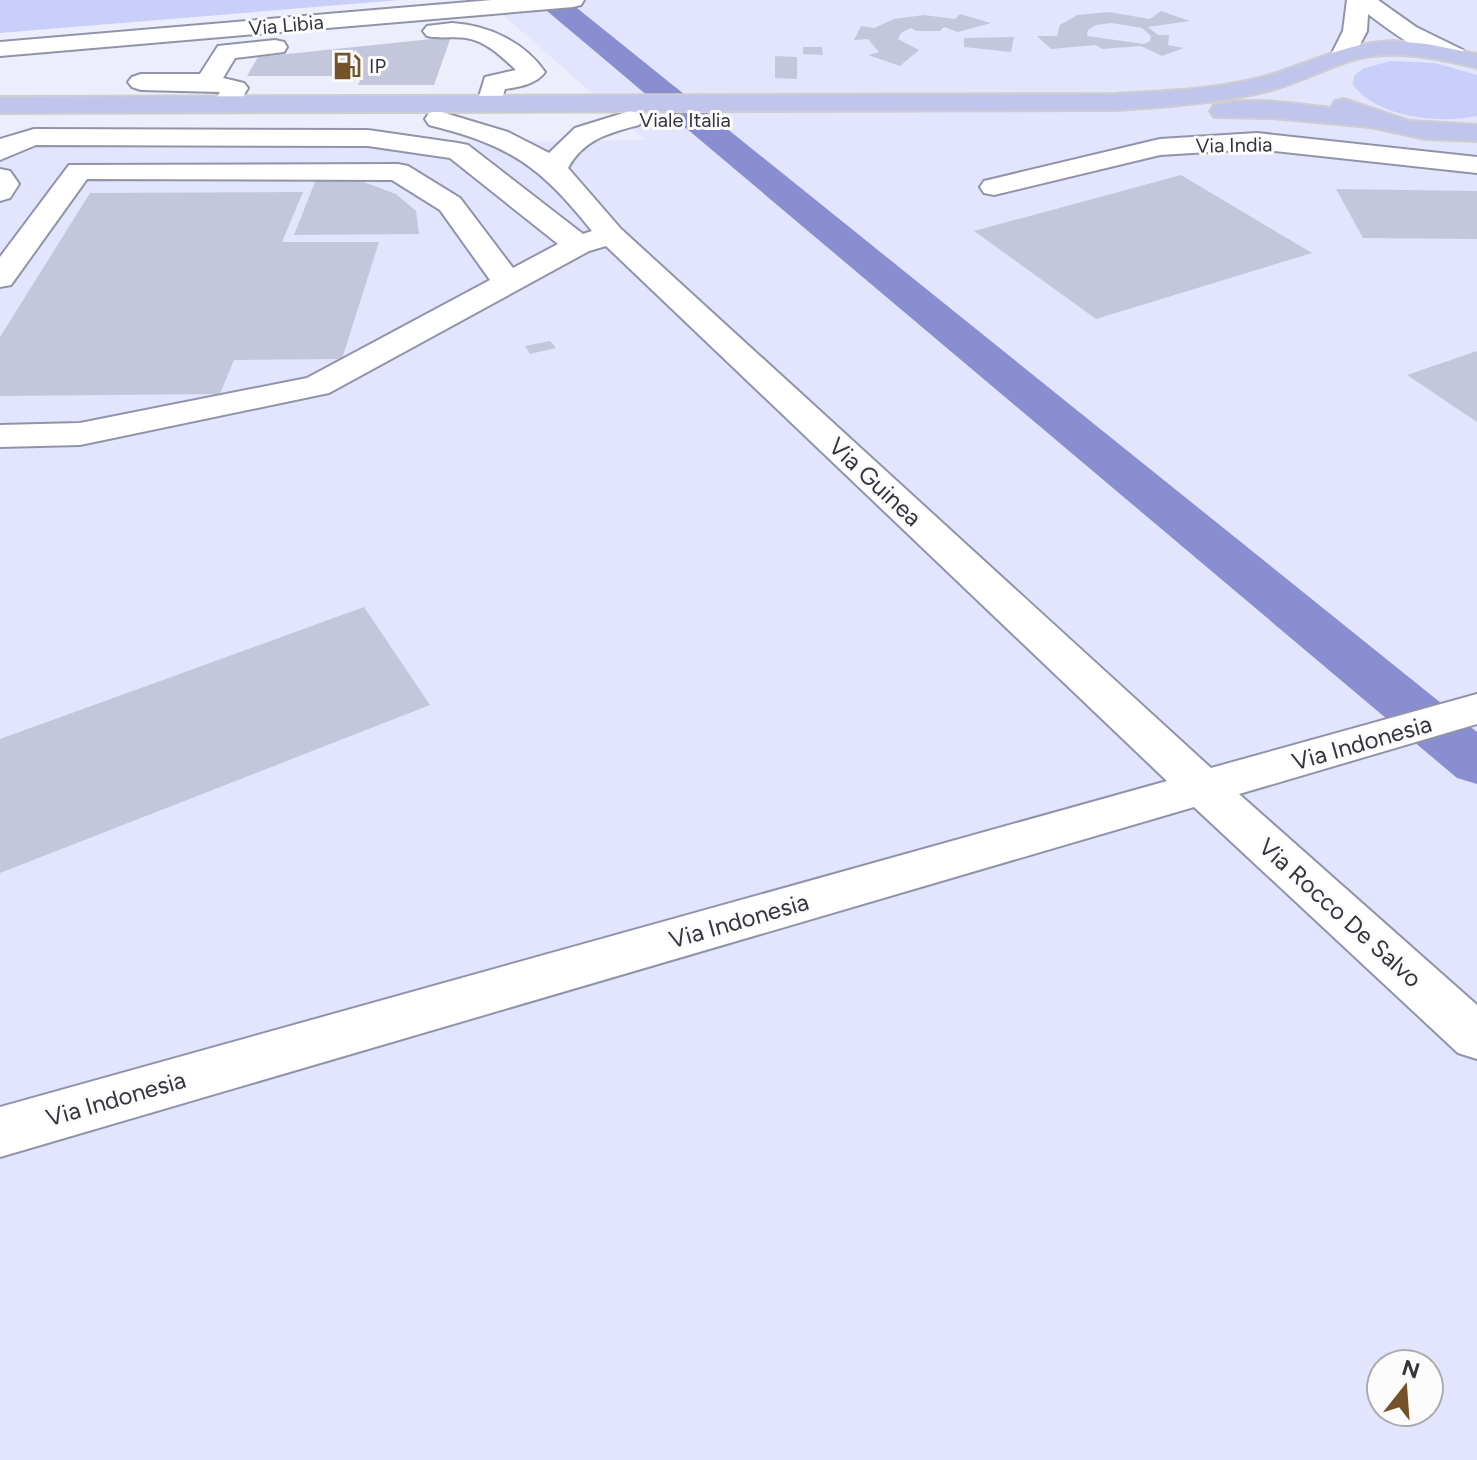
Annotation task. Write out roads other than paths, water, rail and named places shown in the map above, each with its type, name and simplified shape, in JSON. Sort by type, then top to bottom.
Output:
[{"type":"main road","name":"Viale Italia","points":[[0,122],[164,117],[438,119],[1115,102],[1260,86],[1335,59],[1380,49],[1465,58]]},
{"type":"main road","points":[[1335,59],[1318,76],[1323,92],[1339,105],[1369,119],[1412,130],[1477,133]]},
{"type":"main road","name":"Viale Italia","points":[[0,105],[490,103],[636,114]]},
{"type":"main road","name":"Viale Italia","points":[[743,112],[968,120],[1258,110],[1369,119]]},
{"type":"street","name":"Via Libia","points":[[0,49],[394,8],[463,10],[573,0]]},
{"type":"street","points":[[1335,59],[1355,31],[1360,0],[1408,32],[1465,58]]},
{"type":"street","points":[[161,55],[450,30],[492,36],[533,72],[516,80],[494,82],[490,103]]},
{"type":"street","points":[[208,82],[227,51]]},
{"type":"street","points":[[141,82],[208,82],[235,88],[226,105]]},
{"type":"street","points":[[553,169],[565,147],[576,139],[636,114]]},
{"type":"street","name":"Via Guinea","points":[[438,119],[486,131],[516,145],[553,169],[594,240],[1204,789]]},
{"type":"street","points":[[0,152],[4,147],[34,137],[368,138],[458,151],[594,240]]},
{"type":"street","name":"Via India","points":[[994,187],[1160,147],[1257,141],[1477,165]]},
{"type":"street","points":[[0,278],[79,171],[398,172],[450,204],[508,283]]},
{"type":"street","points":[[0,177],[5,184],[0,192]]},
{"type":"street","points":[[0,436],[80,434],[317,386],[594,240]]},
{"type":"street","name":"Via Indonesia","points":[[0,1132],[1477,709]]},
{"type":"street","name":"Via Rocco De Salvo","points":[[1204,789],[1477,1037]]},
{"type":"waterway","points":[[549,0],[1477,763]]},
{"type":"place","name":"IP","points":[[347,66]]}]
